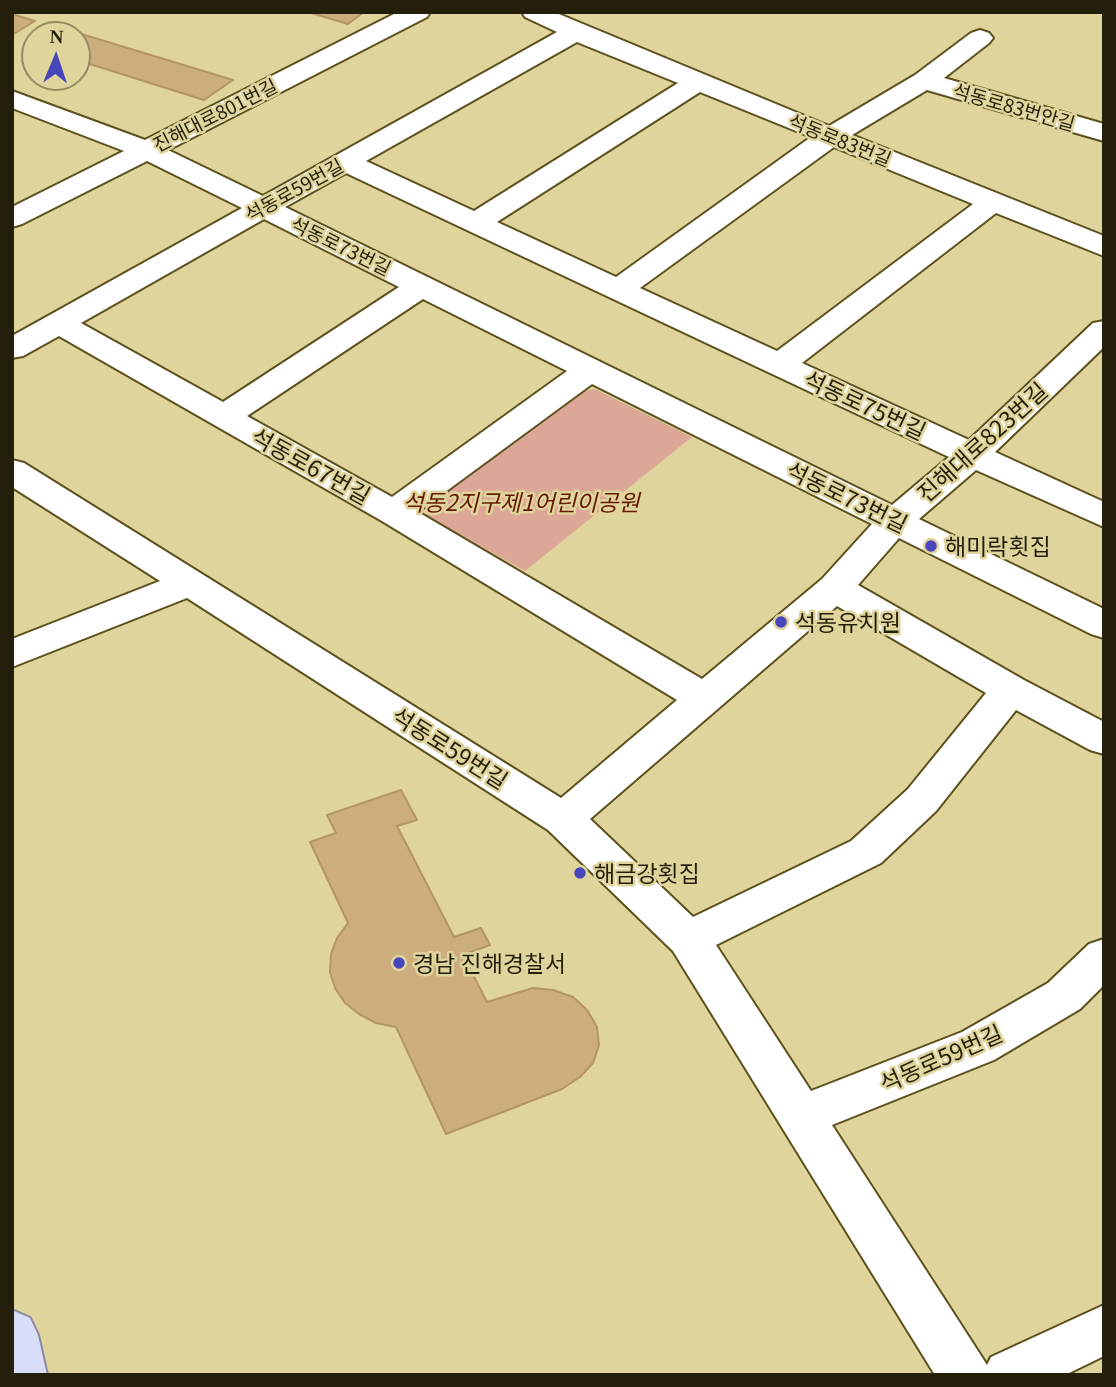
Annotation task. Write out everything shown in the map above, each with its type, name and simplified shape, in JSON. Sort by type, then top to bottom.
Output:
[{"type":"main road","points":[[12,1335],[21,1375]]},
{"type":"street","name":"진해대로801번길","points":[[12,218],[418,12]]},
{"type":"street","name":"석동로83번길","points":[[534,12],[576,32],[1104,247]]},
{"type":"street","name":"석동로59번길","points":[[14,345],[59,323],[576,32]]},
{"type":"street","name":"석동로83번안길","points":[[831,136],[924,81],[980,37]]},
{"type":"street","name":"석동로83번안길","points":[[924,81],[1104,133]]},
{"type":"street","points":[[476,222],[698,82]]},
{"type":"street","name":"석동로73번길","points":[[12,99],[147,150],[1104,625]]},
{"type":"street","points":[[619,289],[831,136]]},
{"type":"street","name":"석동로75번길","points":[[345,162],[1104,516]]},
{"type":"street","name":"석동로75번길","points":[[779,365],[993,202]]},
{"type":"street","name":"석동로73번길","points":[[223,417],[422,286]]},
{"type":"street","name":"석동로67번길","points":[[59,323],[394,513],[705,699]]},
{"type":"street","name":"진해대로823번길","points":[[563,819],[835,588],[895,521],[972,455],[1088,366],[1104,330]]},
{"type":"street","points":[[394,513],[590,370]]},
{"type":"street","name":"석동로59번길","points":[[12,471],[563,819],[688,939],[965,1375]]},
{"type":"street","points":[[12,654],[190,583]]},
{"type":"street","points":[[835,588],[1010,690],[1104,740]]},
{"type":"street","points":[[688,939],[866,852],[922,800],[1010,690]]},
{"type":"street","name":"석동로59번길","points":[[801,1116],[978,1046],[1065,996],[1104,957]]},
{"type":"street","points":[[1009,1375],[1104,1330]]},
{"type":"green space","name":"석동2지구제1어린이공원","points":[[595,389],[692,437],[525,571],[426,516],[426,501],[575,392]]},
{"type":"building","points":[[308,12],[364,12],[348,24]]},
{"type":"building","points":[[12,14],[35,21],[21,21],[21,30],[12,35]]},
{"type":"building","points":[[91,37],[233,80],[204,100],[91,64]]},
{"type":"building","name":"경남 진해경찰서","points":[[401,790],[417,820],[397,826],[454,937],[481,928],[490,945],[463,955],[487,1002],[533,988],[553,990],[573,997],[587,1010],[597,1027],[599,1045],[593,1063],[580,1077],[562,1089],[446,1134],[396,1027],[376,1023],[359,1014],[345,1003],[335,988],[330,972],[331,954],[337,938],[348,923],[310,842],[336,833],[327,815]]},
{"type":"place","name":"해미락횟집","points":[[931,546]]},
{"type":"place","name":"석동유치원","points":[[781,622]]},
{"type":"place","name":"해금강횟집","points":[[580,873]]},
{"type":"place","name":"경남 진해경찰서","points":[[399,963]]}]
